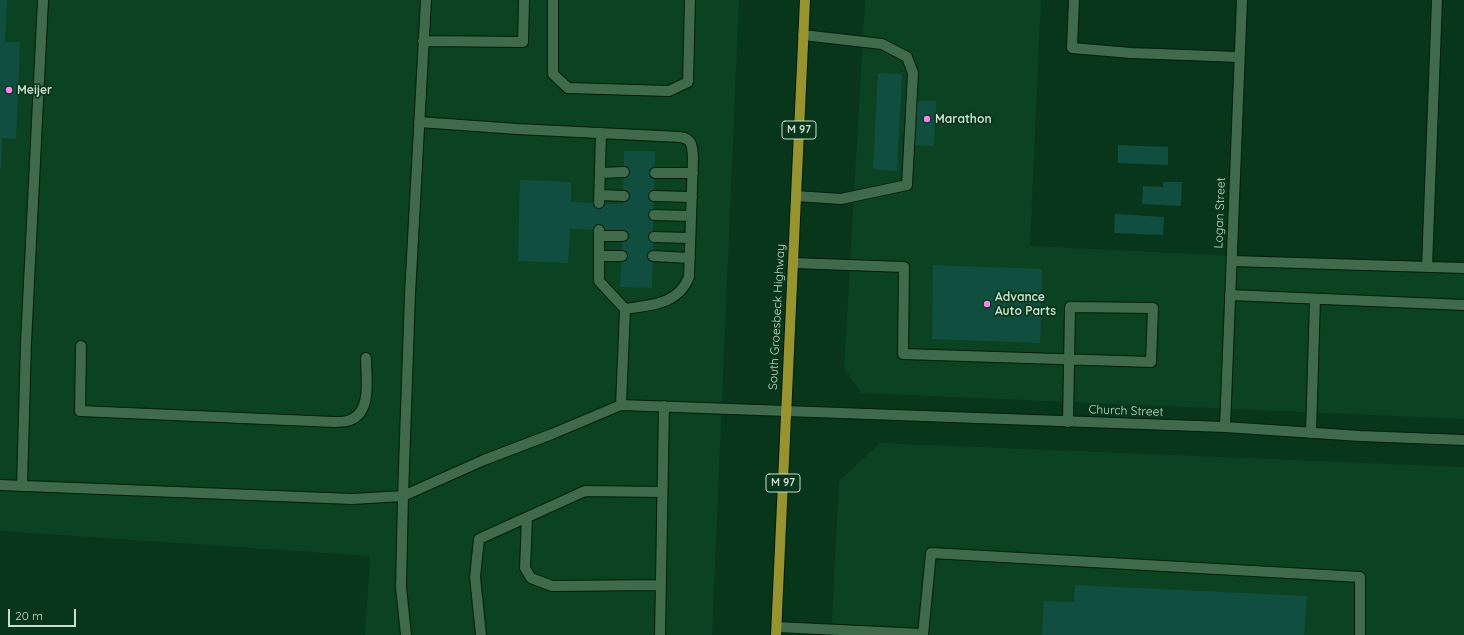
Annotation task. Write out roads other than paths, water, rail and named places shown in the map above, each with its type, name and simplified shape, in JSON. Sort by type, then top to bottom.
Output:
[{"type":"main road","name":"South Groesbeck Highway","points":[[776,631],[805,0]]},
{"type":"street","points":[[22,486],[27,336],[43,0]]},
{"type":"street","points":[[406,635],[401,587],[403,496],[410,302],[426,0]]},
{"type":"street","points":[[423,41],[523,42],[524,0]]},
{"type":"street","points":[[553,0],[553,74],[568,88],[669,91],[688,82],[690,0]]},
{"type":"street","points":[[1074,0],[1072,48],[1131,53],[1240,57]]},
{"type":"street","name":"Logan Street","points":[[1225,427],[1242,0]]},
{"type":"street","points":[[1427,267],[1437,0]]},
{"type":"street","points":[[796,196],[841,199],[907,185],[913,73],[907,57],[882,44],[803,35]]},
{"type":"street","points":[[419,122],[686,138],[691,143],[693,149],[689,277],[676,295],[659,304],[625,309]]},
{"type":"street","points":[[601,133],[600,199],[624,196]]},
{"type":"street","points":[[600,172],[624,172]]},
{"type":"street","points":[[655,173],[693,173]]},
{"type":"street","points":[[654,196],[692,197]]},
{"type":"street","points":[[654,215],[691,216]]},
{"type":"street","points":[[0,485],[352,499],[403,496],[484,460],[552,434],[621,404],[625,309],[599,281],[599,233],[623,236]]},
{"type":"street","points":[[654,237],[690,238]]},
{"type":"street","points":[[599,256],[622,256]]},
{"type":"street","points":[[653,256],[690,258]]},
{"type":"street","points":[[1232,261],[1464,268]]},
{"type":"street","points":[[793,263],[904,267],[903,354],[1069,360],[1151,362],[1153,308],[1070,307],[1069,360],[1068,422]]},
{"type":"street","points":[[1230,295],[1464,305]]},
{"type":"street","points":[[1311,433],[1316,299]]},
{"type":"street","points":[[81,346],[80,411],[334,422],[348,421],[358,415],[365,404],[367,391],[366,358]]},
{"type":"street","name":"Church Street","points":[[621,404],[1225,427],[1311,433],[1464,440]]},
{"type":"street","points":[[660,635],[664,406]]},
{"type":"street","points":[[480,635],[475,577],[479,539],[585,491],[662,492]]},
{"type":"street","points":[[526,518],[525,568],[531,578],[552,586],[660,585]]},
{"type":"street","points":[[776,631],[923,635],[931,553],[1360,577],[1360,635]]},
{"type":"place","name":"Meijer","points":[[9,90]]},
{"type":"place","name":"Marathon","points":[[927,119]]},
{"type":"place","name":"Advance Auto Parts","points":[[987,304]]}]
